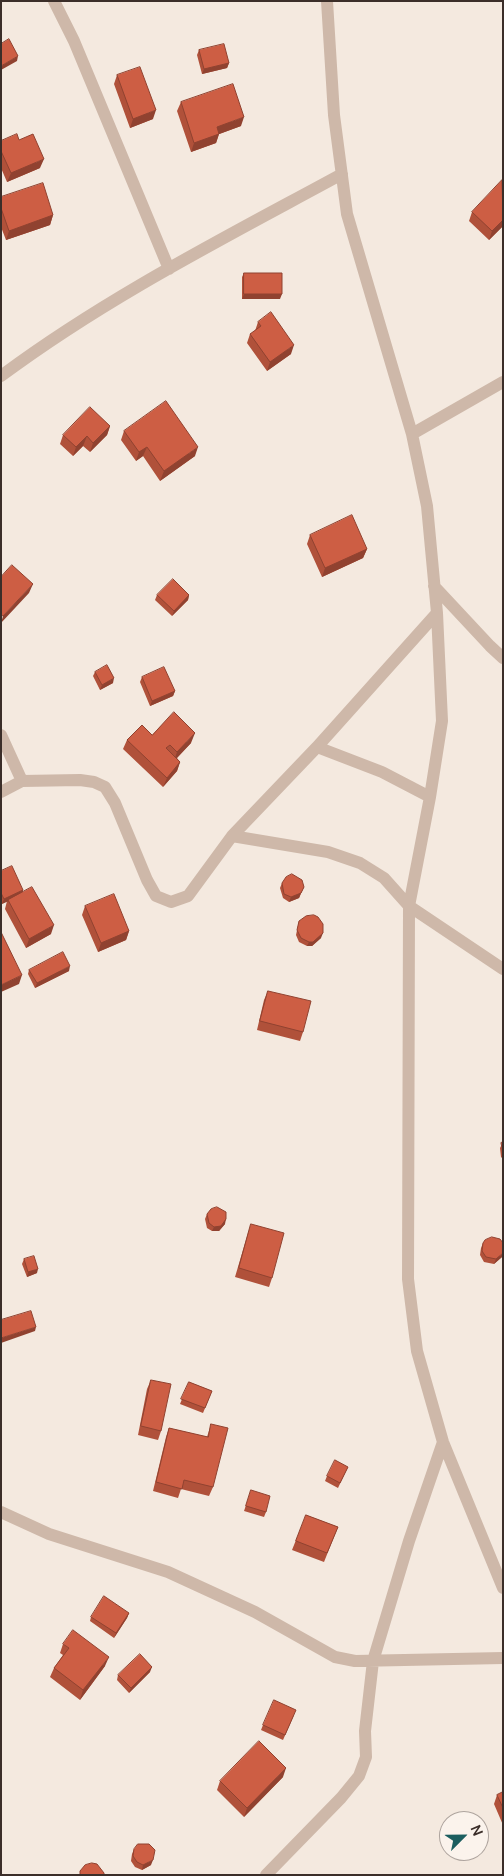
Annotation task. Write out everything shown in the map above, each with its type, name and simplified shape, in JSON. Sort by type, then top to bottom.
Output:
[{"type":"street","points":[[54,1],[74,41],[169,269]]},
{"type":"street","points":[[327,1],[334,115],[347,214],[412,434],[427,506],[437,613],[442,720],[430,797],[409,906],[408,1279],[417,1351],[443,1442],[503,1588]]},
{"type":"street","points":[[1,376],[99,310],[169,269],[342,174]]},
{"type":"street","points":[[412,434],[503,382]]},
{"type":"street","points":[[434,586],[503,658]]},
{"type":"street","points":[[1,792],[22,781],[80,780],[94,782],[105,787],[115,803],[147,880],[156,896],[171,902],[188,896],[232,836],[317,747],[437,613]]},
{"type":"street","points":[[1,735],[22,781]]},
{"type":"street","points":[[317,747],[382,772],[430,797]]},
{"type":"street","points":[[232,836],[328,852],[360,863],[384,878],[409,906],[503,969]]},
{"type":"street","points":[[266,1875],[341,1798],[359,1776],[366,1757],[365,1731],[373,1661],[409,1542],[443,1442]]},
{"type":"street","points":[[1,1512],[49,1534],[168,1572],[255,1612],[335,1657],[354,1661],[503,1658]]},
{"type":"building","points":[[9,39],[18,56],[1,66],[1,44]]},
{"type":"building","points":[[224,44],[229,63],[204,69],[199,50]]},
{"type":"building","points":[[140,67],[156,110],[133,119],[117,75]]},
{"type":"building","points":[[233,84],[244,117],[217,127],[219,134],[194,143],[181,102]]},
{"type":"building","points":[[17,134],[19,140],[33,134],[44,159],[11,173],[1,151],[1,141]]},
{"type":"building","points":[[502,180],[503,220],[492,231],[472,212]]},
{"type":"building","points":[[43,183],[53,215],[9,231],[1,208],[1,197]]},
{"type":"building","points":[[244,273],[282,273],[282,294],[244,294]]},
{"type":"building","points":[[271,312],[294,345],[270,362],[250,334],[261,326],[258,322]]},
{"type":"building","points":[[166,401],[198,447],[164,471],[147,447],[139,452],[124,431]]},
{"type":"building","points":[[90,407],[110,426],[93,443],[87,436],[76,447],[63,435]]},
{"type":"building","points":[[352,515],[367,549],[325,568],[310,535]]},
{"type":"building","points":[[12,565],[33,584],[3,616],[1,615],[1,577]]},
{"type":"building","points":[[173,579],[189,595],[174,611],[157,595]]},
{"type":"building","points":[[107,665],[114,678],[102,685],[95,672]]},
{"type":"building","points":[[164,667],[175,691],[152,701],[142,677]]},
{"type":"building","points":[[174,712],[195,733],[177,752],[170,745],[166,748],[180,762],[167,778],[127,740],[142,725],[152,735]]},
{"type":"building","points":[[12,866],[23,890],[4,899],[1,893],[1,871]]},
{"type":"building","points":[[292,874],[302,880],[304,887],[301,893],[291,897],[284,894],[282,883],[286,877]]},
{"type":"building","points":[[32,887],[54,925],[29,939],[8,900]]},
{"type":"building","points":[[114,894],[129,931],[101,943],[85,906]]},
{"type":"building","points":[[314,915],[323,924],[323,933],[313,942],[309,942],[301,938],[297,930],[299,921],[306,916]]},
{"type":"building","points":[[1,932],[22,975],[1,985]]},
{"type":"building","points":[[63,952],[70,966],[37,983],[29,970]]},
{"type":"building","points":[[268,991],[311,1001],[303,1032],[260,1021]]},
{"type":"building","points":[[217,1207],[226,1212],[226,1219],[221,1226],[214,1227],[209,1223],[207,1214],[211,1209]]},
{"type":"building","points":[[251,1224],[284,1233],[272,1278],[239,1268]]},
{"type":"building","points":[[492,1237],[500,1239],[503,1243],[503,1253],[496,1259],[486,1257],[482,1251],[485,1240]]},
{"type":"building","points":[[34,1256],[38,1269],[28,1272],[24,1259]]},
{"type":"building","points":[[31,1311],[36,1327],[1,1338],[1,1320]]},
{"type":"building","points":[[151,1380],[171,1384],[161,1431],[141,1426]]},
{"type":"building","points":[[189,1382],[212,1391],[205,1408],[181,1399]]},
{"type":"building","points":[[211,1424],[228,1428],[213,1487],[184,1480],[182,1489],[156,1482],[169,1428],[208,1437]]},
{"type":"building","points":[[335,1460],[348,1467],[340,1483],[327,1476]]},
{"type":"building","points":[[251,1490],[270,1496],[266,1512],[246,1506]]},
{"type":"building","points":[[306,1515],[338,1527],[327,1553],[296,1541]]},
{"type":"building","points":[[104,1596],[129,1613],[116,1633],[91,1617]]},
{"type":"building","points":[[73,1630],[109,1657],[83,1690],[54,1668],[69,1648],[63,1644]]},
{"type":"building","points":[[140,1654],[152,1667],[131,1688],[118,1675]]},
{"type":"building","points":[[274,1700],[296,1710],[285,1735],[263,1725]]},
{"type":"building","points":[[259,1741],[286,1768],[247,1808],[220,1781]]},
{"type":"building","points":[[503,1792],[503,1808],[497,1795]]},
{"type":"building","points":[[138,1844],[149,1844],[155,1850],[153,1860],[143,1865],[137,1862],[133,1856],[134,1849]]},
{"type":"building","points":[[97,1864],[104,1875],[80,1875],[80,1871],[85,1865]]}]
